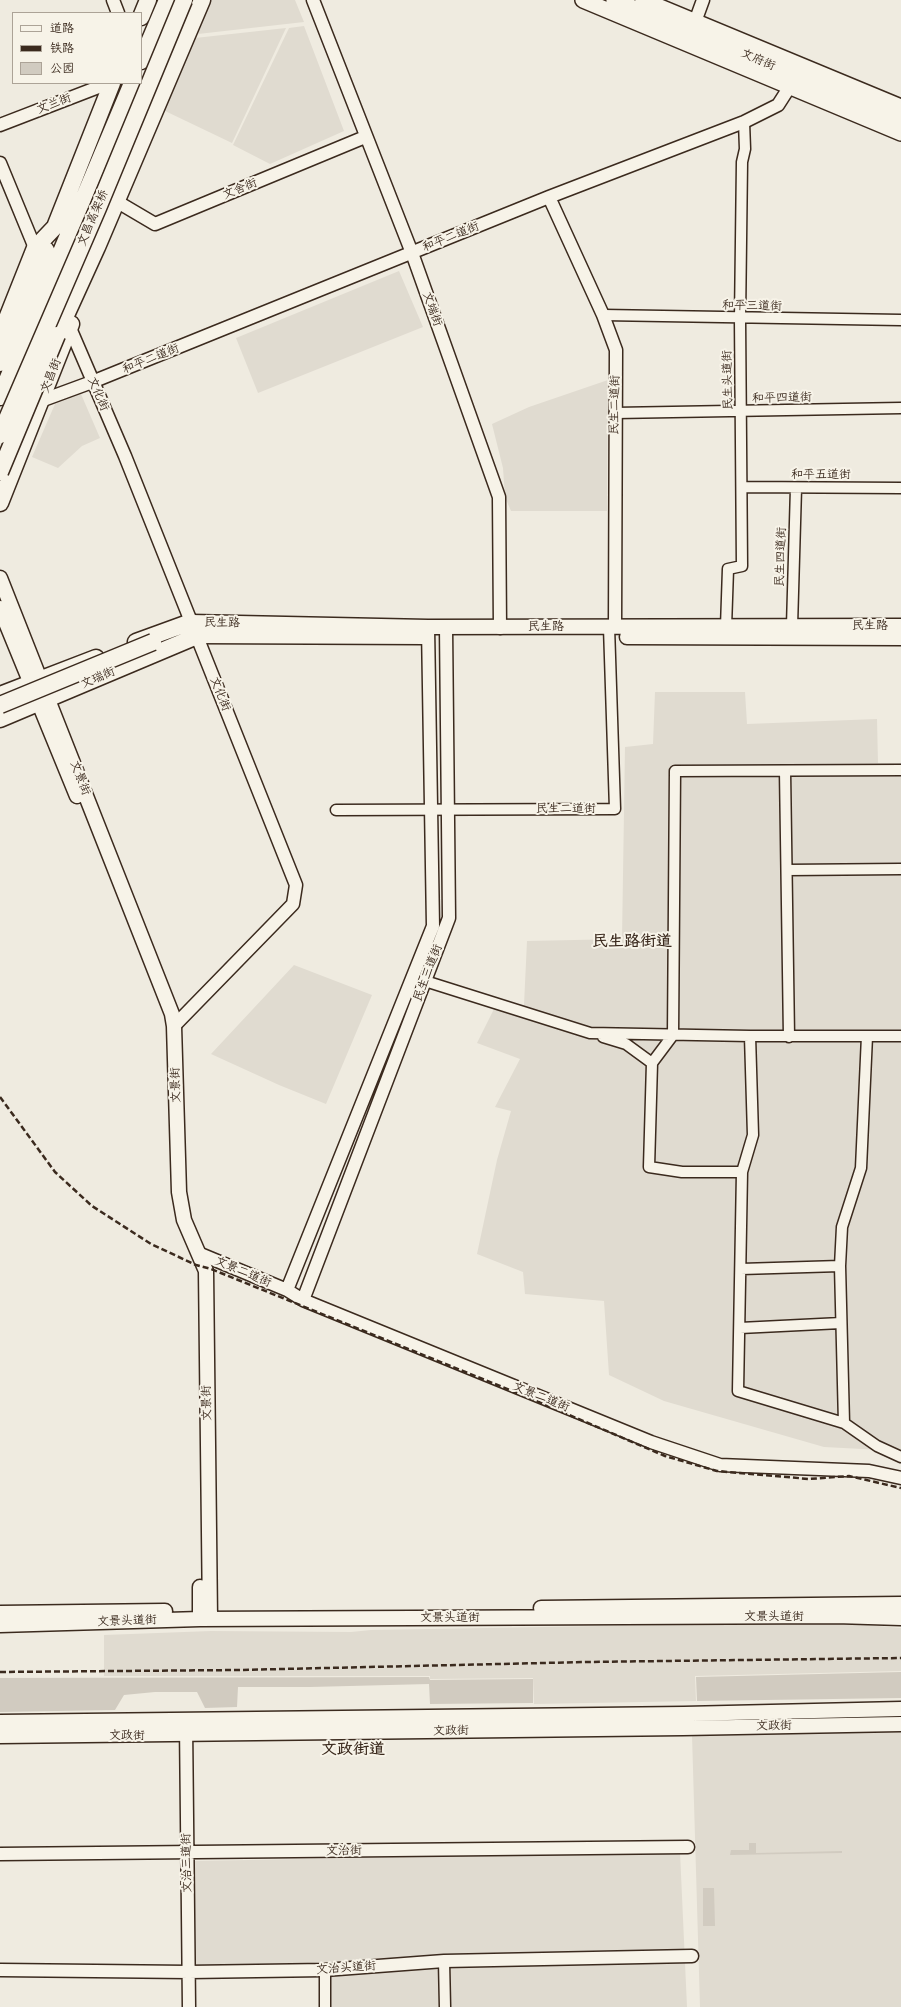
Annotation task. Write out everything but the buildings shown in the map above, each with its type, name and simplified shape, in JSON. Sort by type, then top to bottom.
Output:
[{"type":"highway","points":[[142,15],[148,0]]},
{"type":"highway","points":[[142,59],[167,0]]},
{"type":"highway","name":"文昌高架桥","points":[[0,435],[98,208],[184,0]]},
{"type":"highway","points":[[0,472],[64,331],[116,201],[202,0]]},
{"type":"highway","points":[[0,363],[112,84]]},
{"type":"highway","name":"文昌高架桥","points":[[0,396],[132,84]]},
{"type":"highway","points":[[0,336],[35,248],[55,227]]},
{"type":"highway","name":"文昌街","points":[[0,503],[41,400],[64,331]]},
{"type":"highway","points":[[0,705],[153,642],[194,629]]},
{"type":"highway","name":"文瑞街","points":[[0,695],[35,681],[194,629]]},
{"type":"highway","name":"文瑞街","points":[[0,719],[44,701],[194,629]]},
{"type":"main road","points":[[583,0],[793,81],[901,133]]},
{"type":"main road","name":"文府街","points":[[614,0],[793,81],[901,118]]},
{"type":"main road","name":"文府街","points":[[643,0],[699,12],[901,107]]},
{"type":"main road","name":"文府街","points":[[665,0],[699,12],[848,76],[901,96]]},
{"type":"main road","name":"文景街","points":[[0,578],[35,681]]},
{"type":"main road","name":"文景街","points":[[0,608],[44,701],[172,1014],[174,1026],[179,1192],[184,1220],[206,1270],[205,1615]]},
{"type":"main road","name":"民生路","points":[[194,629],[446,632],[792,626],[901,626]]},
{"type":"main road","name":"民生路","points":[[446,632],[500,628],[901,638]]},
{"type":"main road","name":"文景街","points":[[44,701],[166,1020],[172,1193],[176,1219],[198,1271],[205,1615]]},
{"type":"main road","name":"文景头道街","points":[[0,1625],[250,1612],[901,1604]]},
{"type":"main road","name":"文景头道街","points":[[0,1613],[205,1615],[820,1616],[901,1618]]},
{"type":"main road","name":"文政街","points":[[0,1722],[901,1709]]},
{"type":"main road","name":"文政街","points":[[0,1736],[186,1735],[901,1724]]},
{"type":"street","points":[[113,0],[118,12]]},
{"type":"street","name":"文端街","points":[[313,0],[365,137],[412,253],[499,497],[500,628]]},
{"type":"street","name":"和平二道街","points":[[0,417],[41,400],[92,382],[549,197],[744,122],[778,105],[793,81]]},
{"type":"street","name":"文兰街","points":[[0,125],[106,84]]},
{"type":"street","name":"民生头道街","points":[[726,627],[728,569],[742,566],[740,319],[742,162],[746,149],[744,122]]},
{"type":"street","name":"文舍街","points":[[116,201],[155,224],[365,137]]},
{"type":"street","points":[[0,163],[35,248]]},
{"type":"street","name":"民生二道街","points":[[336,810],[615,809],[611,630],[616,350],[604,315],[549,197]]},
{"type":"street","name":"和平三道街","points":[[604,315],[740,319],[901,320]]},
{"type":"street","name":"文化街","points":[[64,331],[92,382],[125,456],[296,885],[296,893],[293,904],[174,1026]]},
{"type":"street","name":"和平四道街","points":[[615,413],[741,412],[901,408]]},
{"type":"street","name":"和平五道街","points":[[742,487],[901,488]]},
{"type":"street","name":"民生四道街","points":[[792,626],[796,488]]},
{"type":"street","name":"民生三道街","points":[[287,1290],[433,926],[429,632]]},
{"type":"street","name":"民生三道街","points":[[303,1300],[449,918],[446,632]]},
{"type":"street","points":[[742,1172],[682,1172],[649,1167],[652,1063],[673,1035],[675,771],[901,770]]},
{"type":"street","points":[[785,771],[788,1037]]},
{"type":"street","points":[[787,870],[901,868]]},
{"type":"street","points":[[425,981],[626,1044],[652,1063]]},
{"type":"street","points":[[590,1033],[788,1037],[901,1036]]},
{"type":"street","points":[[750,1036],[753,1135],[742,1172],[738,1391],[844,1423],[878,1446],[901,1457]]},
{"type":"street","points":[[844,1423],[840,1266],[842,1227],[861,1168],[867,1036]]},
{"type":"street","name":"文景二道街","points":[[198,1253],[287,1290],[303,1300],[651,1442],[720,1465],[869,1471],[901,1478]]},
{"type":"street","points":[[741,1269],[840,1266]]},
{"type":"street","points":[[740,1328],[841,1324]]},
{"type":"street","name":"文治三道街","points":[[185,1719],[189,2007]]},
{"type":"street","name":"文治街","points":[[0,1854],[688,1847]]},
{"type":"street","name":"文治头道街","points":[[0,1970],[189,1972],[325,1970],[444,1961],[692,1956]]},
{"type":"street","points":[[444,1961],[445,2007]]},
{"type":"street","points":[[325,1970],[325,2007]]},
{"type":"shaded area","points":[[211,0],[295,0],[304,22],[198,34]]},
{"type":"shaded area","points":[[304,26],[344,131],[270,164],[233,145],[289,28]]},
{"type":"shaded area","points":[[286,28],[232,143],[163,110],[195,38]]},
{"type":"shaded area","points":[[399,271],[423,327],[258,393],[236,338]]},
{"type":"shaded area","points":[[608,380],[607,511],[511,511],[505,497],[503,468],[492,424],[529,407]]},
{"type":"shaded area","points":[[81,394],[100,438],[82,446],[58,468],[32,457],[55,404]]},
{"type":"shaded area","points":[[655,692],[745,692],[747,724],[877,719],[878,763],[901,763],[901,1451],[824,1447],[664,1401],[609,1375],[604,1301],[525,1294],[523,1272],[477,1254],[497,1160],[511,1111],[495,1107],[520,1059],[477,1043],[498,1001],[524,1005],[527,941],[622,939],[625,747],[653,744]]},
{"type":"shaded area","points":[[294,965],[372,995],[326,1104],[279,1085],[211,1054]]},
{"type":"shaded area","points":[[833,1622],[901,1628],[901,1671],[695,1676],[696,1701],[534,1704],[533,1678],[430,1679],[430,1676],[104,1676],[104,1635],[211,1631],[351,1632],[371,1630]]},
{"type":"shaded area","points":[[901,1732],[901,2007],[700,2007],[692,1735]]},
{"type":"shaded area","points":[[680,1852],[687,2007],[329,2007],[329,1965],[195,1967],[194,1861]]},
{"type":"green space","points":[[901,1672],[901,1698],[697,1701],[696,1677]]},
{"type":"green space","points":[[429,1677],[430,1680],[533,1679],[533,1703],[430,1704],[429,1684],[238,1687],[237,1707],[205,1708],[197,1692],[155,1692],[124,1695],[115,1710],[0,1712],[0,1678]]},
{"type":"green space","points":[[749,1843],[756,1843],[756,1853],[842,1851],[842,1853],[730,1855],[731,1850],[749,1850]]},
{"type":"green space","points":[[703,1888],[714,1888],[715,1926],[703,1926]]},
{"type":"railway","points":[[0,1097],[55,1172],[92,1206],[151,1244],[196,1265],[211,1269],[532,1399],[665,1456],[717,1471],[809,1479],[849,1476],[901,1488]]},
{"type":"railway","points":[[0,1672],[239,1670],[586,1662],[901,1658]]},
{"type":"district","name":"民生路街道","points":[[632,942]]},
{"type":"district","name":"文政街道","points":[[353,1750]]}]
